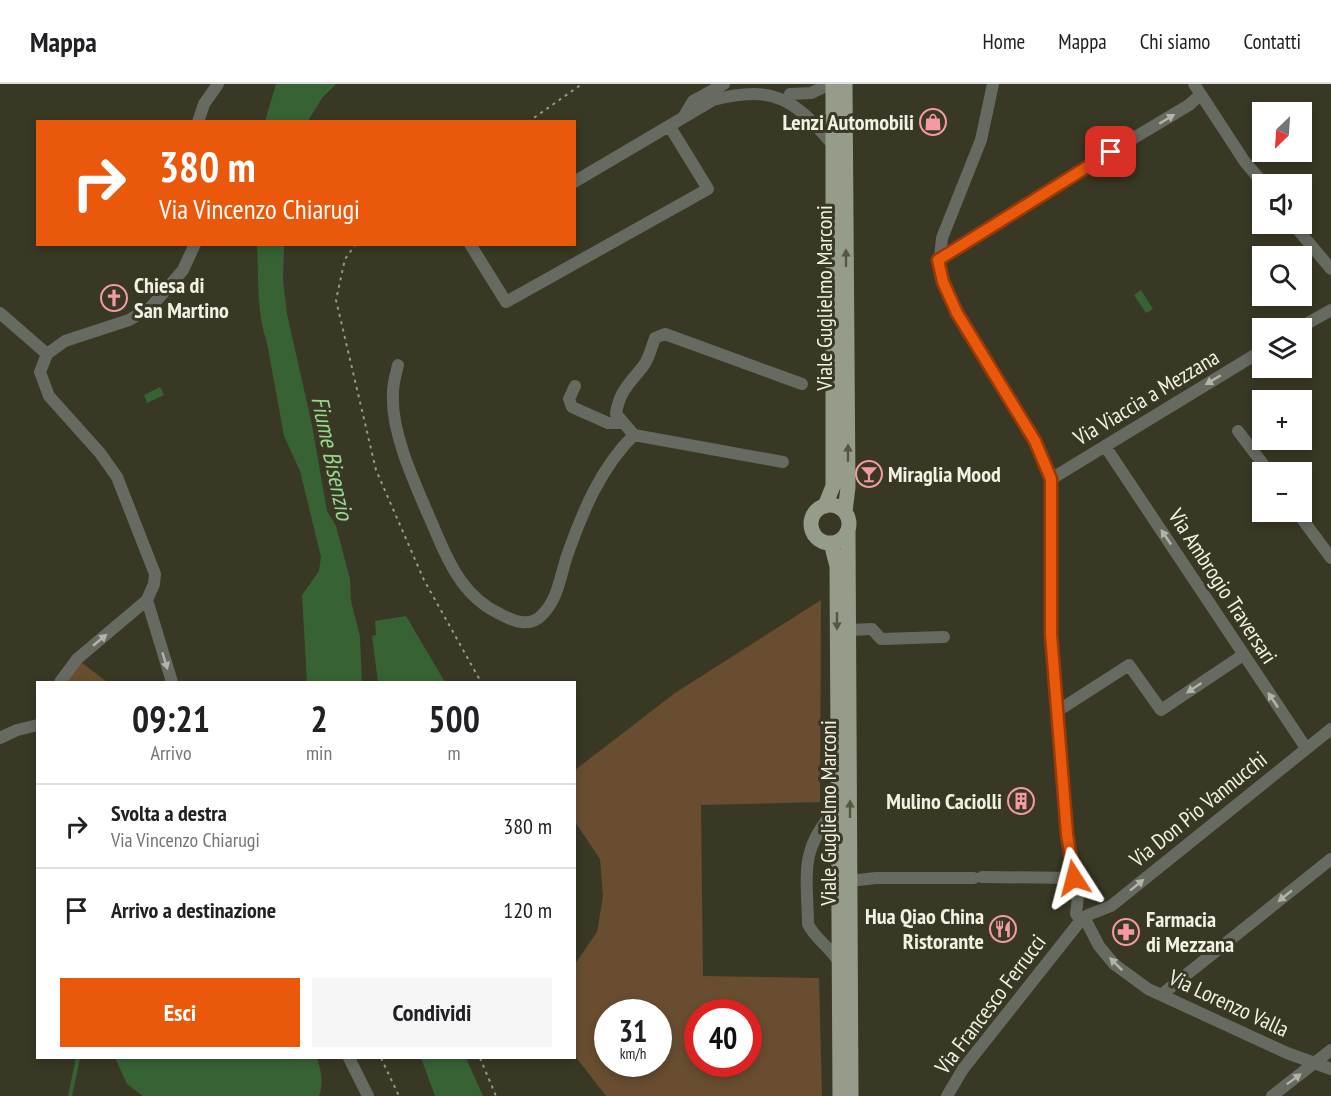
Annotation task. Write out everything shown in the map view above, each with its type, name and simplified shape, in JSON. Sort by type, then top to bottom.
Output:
[{"type":"main road","name":"Viale Guglielmo Marconi","points":[[831,84],[833,486],[825,506],[815,512],[811,525],[816,536],[831,543],[837,566],[840,1096]]},
{"type":"main road","name":"Viale Guglielmo Marconi","points":[[845,84],[848,487],[845,512],[848,517],[850,630],[851,1096]]},
{"type":"main road","points":[[825,506],[834,505],[845,512]]},
{"type":"main road","points":[[831,543],[843,537],[848,530]]},
{"type":"street","points":[[199,120],[204,104],[218,84]]},
{"type":"street","points":[[711,96],[724,84]]},
{"type":"street","points":[[576,181],[682,120],[693,101],[744,86],[764,85],[790,94],[811,93],[831,84]]},
{"type":"street","points":[[993,84],[981,140],[942,238],[938,260],[943,282],[957,313],[1035,441],[1051,479],[1051,634],[1056,712],[1067,834],[1082,915]]},
{"type":"street","points":[[938,260],[1189,105],[1197,89]]},
{"type":"street","points":[[1197,89],[1255,174]]},
{"type":"street","points":[[790,94],[833,145]]},
{"type":"street","points":[[471,246],[506,302],[708,189],[670,127]]},
{"type":"street","points":[[1301,234],[1331,269]]},
{"type":"street","points":[[61,681],[77,659],[147,600],[154,584],[154,565],[113,472],[100,453],[61,412],[42,382],[40,372],[47,354],[65,341],[129,320],[151,307],[183,270],[194,246]]},
{"type":"street","points":[[1312,321],[1331,310]]},
{"type":"street","points":[[0,313],[47,354]]},
{"type":"street","points":[[783,462],[634,435],[616,414],[618,399],[632,376],[644,364],[655,338],[665,334],[802,384]]},
{"type":"street","name":"Via Viaccia a Mezzana","points":[[1051,479],[1252,357]]},
{"type":"street","points":[[398,365],[393,393],[402,445],[450,567],[470,593],[487,608],[513,621],[529,623],[541,617],[556,596],[567,554],[595,487],[622,447],[634,435]]},
{"type":"street","points":[[575,386],[569,399],[572,407],[608,423],[622,423]]},
{"type":"street","points":[[1238,431],[1261,462]]},
{"type":"street","name":"Via Ambrogio Traversari","points":[[1105,446],[1306,748]]},
{"type":"street","points":[[1304,522],[1331,558]]},
{"type":"street","points":[[147,600],[172,681]]},
{"type":"street","points":[[850,630],[872,629],[881,639],[944,638]]},
{"type":"street","points":[[1056,712],[1129,664],[1161,710],[1243,655]]},
{"type":"street","points":[[0,738],[17,730],[36,725]]},
{"type":"street","name":"Via Don Pio Vannucchi","points":[[1082,915],[1111,906],[1331,729]]},
{"type":"street","points":[[838,801],[830,817],[820,826],[809,854],[808,924],[812,934],[829,946],[839,962]]},
{"type":"street","points":[[1161,995],[1331,859]]},
{"type":"street","points":[[850,881],[876,878],[1074,878]]},
{"type":"street","name":"Via Francesco Ferrucci","points":[[947,1096],[963,1069],[1067,938],[1082,915]]},
{"type":"street","name":"Via Lorenzo Valla","points":[[1082,915],[1099,946],[1114,964],[1129,976],[1161,995],[1287,1053],[1331,1069]]},
{"type":"street","points":[[1272,1096],[1331,1050]]},
{"type":"street","points":[[350,1059],[368,1096]]},
{"type":"path","points":[[531,120],[582,84]]},
{"type":"path","points":[[355,246],[345,259],[336,300],[376,470],[424,580],[480,681]]},
{"type":"path","points":[[381,1059],[399,1096]]},
{"type":"path","points":[[480,1059],[496,1096]]},
{"type":"shaded area","points":[[276,84],[336,84],[322,98],[309,120],[265,120]]},
{"type":"shaded area","points":[[257,246],[284,246],[283,280],[287,314],[312,425],[327,511],[336,526],[350,579],[351,601],[360,637],[362,681],[307,681],[302,595],[319,571],[321,557],[300,471],[284,436],[263,331]]},
{"type":"shaded area","points":[[1141,290],[1153,309],[1146,313],[1134,295]]},
{"type":"shaded area","points":[[160,387],[164,395],[147,403],[144,395]]},
{"type":"shaded area","points":[[821,600],[820,802],[701,805],[703,976],[819,978],[822,1096],[606,1096],[576,1057],[576,963],[597,932],[603,896],[600,859],[576,823],[576,769],[675,693]]},
{"type":"shaded area","points":[[406,616],[444,681],[378,681],[372,636],[376,635],[375,621]]},
{"type":"shaded area","points":[[81,662],[106,681],[66,681]]},
{"type":"shaded area","points":[[115,1059],[317,1059],[322,1081],[319,1096],[143,1096],[127,1084]]},
{"type":"shaded area","points":[[421,1059],[466,1059],[483,1096],[435,1096]]},
{"type":"waterway","points":[[70,1096],[78,1059]]},
{"type":"place","name":"Lenzi Automobili","points":[[933,122]]},
{"type":"place","name":"Chiesa di San Martino","points":[[114,298]]},
{"type":"place","name":"Miraglia Mood","points":[[869,474]]},
{"type":"place","name":"Mulino Caciolli","points":[[1021,801]]},
{"type":"place","name":"Hua Qiao China Ristorante","points":[[1003,929]]},
{"type":"place","name":"Farmacia di Mezzana","points":[[1126,932]]},
{"type":"route","points":[[1074,878],[1067,834],[1051,634],[1051,479],[1035,441],[957,313],[943,282],[938,260],[1111,152]]},
{"type":"water label","name":"Fiume Bisenzio","points":[[332,458]]}]
